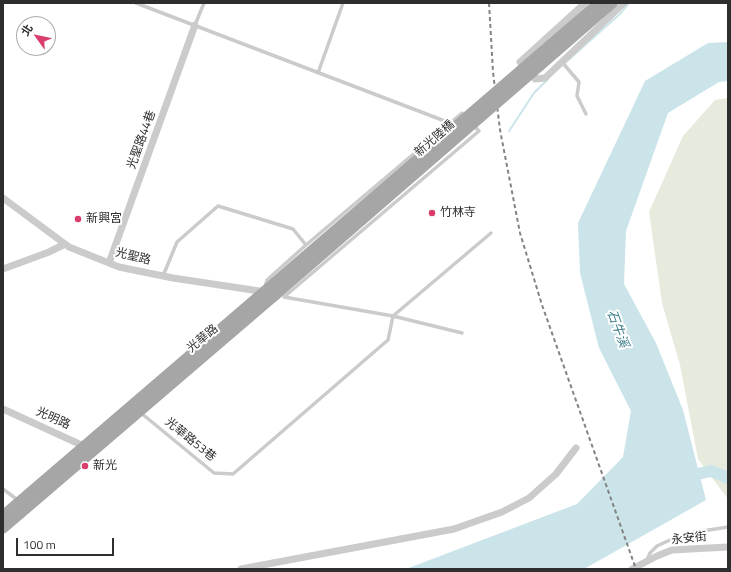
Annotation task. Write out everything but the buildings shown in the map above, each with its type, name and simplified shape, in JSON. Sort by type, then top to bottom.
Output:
[{"type":"main road","name":"新光陸橋","points":[[264,292],[599,3]]},
{"type":"main road","name":"新光陸橋","points":[[280,296],[612,3]]},
{"type":"main road","name":"光華路","points":[[3,528],[89,448],[153,393],[264,292]]},
{"type":"main road","name":"光華路","points":[[3,516],[19,502],[138,411],[153,393],[280,296]]},
{"type":"street","points":[[585,3],[520,62],[535,79],[545,78],[624,3]]},
{"type":"street","name":"光聖路44巷","points":[[109,263],[195,25]]},
{"type":"street","name":"光聖路","points":[[3,198],[69,247],[119,267],[280,296]]},
{"type":"street","points":[[3,269],[49,252],[65,244]]},
{"type":"street","name":"光明路","points":[[3,409],[89,448]]},
{"type":"street","points":[[241,569],[454,529],[502,512],[529,498],[546,484],[556,474],[576,448]]},
{"type":"street","name":"永安街","points":[[632,569],[647,560],[672,550],[728,547]]},
{"type":"lane","points":[[136,3],[450,123]]},
{"type":"lane","points":[[195,25],[204,3]]},
{"type":"lane","points":[[318,73],[343,3]]},
{"type":"lane","points":[[562,62],[579,82],[577,96],[586,114]]},
{"type":"lane","points":[[264,292],[267,280],[306,244],[462,113],[478,131],[280,296]]},
{"type":"lane","points":[[163,276],[177,242],[218,206],[293,230],[306,244]]},
{"type":"lane","points":[[393,316],[490,233]]},
{"type":"lane","points":[[280,296],[393,316],[462,333]]},
{"type":"lane","name":"光華路53巷","points":[[138,411],[214,472],[233,474],[388,340],[393,316]]},
{"type":"lane","points":[[3,489],[19,502]]},
{"type":"lane","points":[[647,560],[650,553],[657,546],[672,539],[696,532],[728,527]]},
{"type":"shaded area","points":[[728,98],[728,499],[698,459],[680,365],[662,303],[649,212],[683,136],[715,100]]},
{"type":"water","name":"石牛溪","points":[[728,42],[728,81],[719,82],[668,113],[626,231],[624,284],[656,343],[683,410],[706,500],[584,569],[406,569],[577,504],[623,457],[631,411],[599,348],[580,273],[578,223],[645,81],[708,43]]},
{"type":"waterway","points":[[564,64],[621,13],[629,3]]},
{"type":"waterway","points":[[509,131],[534,93],[548,79]]},
{"type":"waterway","points":[[684,477],[711,471],[728,478]]},
{"type":"railway","points":[[489,3],[493,72],[500,130],[520,233],[542,305],[636,569]]},
{"type":"place","name":"竹林寺","points":[[432,213]]},
{"type":"place","name":"新興宮","points":[[78,219]]},
{"type":"place","name":"新光","points":[[85,466]]}]
